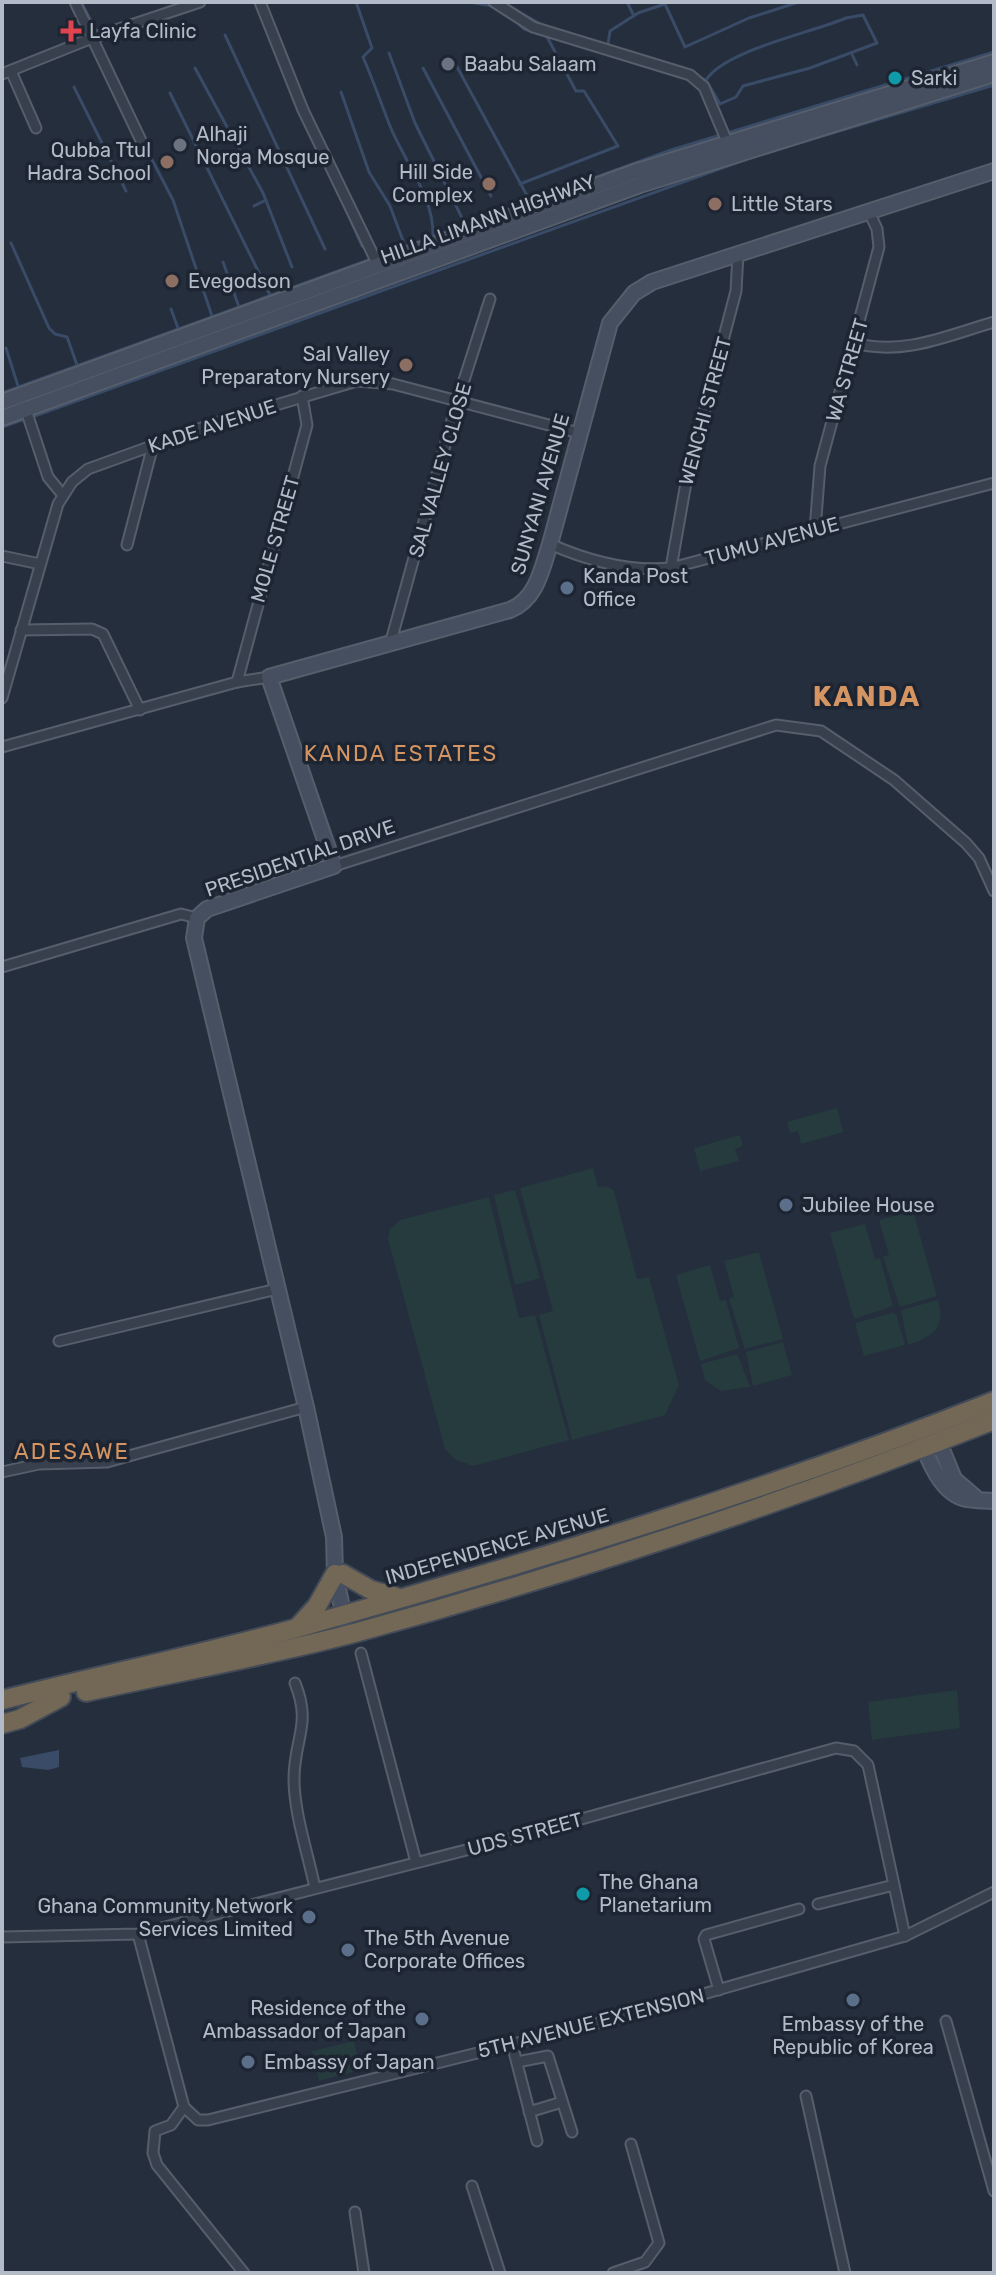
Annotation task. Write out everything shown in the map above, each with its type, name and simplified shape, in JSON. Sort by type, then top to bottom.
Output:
[{"type":"highway","name":"INDEPENDENCE AVENUE","points":[[2,1700],[59,1692],[352,1633],[644,1546],[928,1436],[994,1401]]},
{"type":"highway","name":"INDEPENDENCE AVENUE","points":[[2,1713],[59,1692],[593,1543],[928,1436],[994,1420]]},
{"type":"highway","points":[[297,1628],[317,1606],[338,1570],[371,1590],[396,1597]]},
{"type":"highway","points":[[2,1690],[59,1692]]},
{"type":"highway","points":[[2,1724],[20,1719],[59,1692]]},
{"type":"street","points":[[75,2],[146,151]]},
{"type":"street","points":[[36,128],[7,72],[92,38],[200,2]]},
{"type":"street","points":[[260,2],[303,110],[379,267]]},
{"type":"street","points":[[494,2],[533,27],[690,75],[704,87],[728,144]]},
{"type":"street","name":"HILLA LIMANN HIGHWAY","points":[[2,402],[637,171],[994,62]]},
{"type":"street","name":"HILLA LIMANN HIGHWAY","points":[[2,418],[640,185],[994,74]]},
{"type":"street","name":"SUNYANI AVENUE","points":[[3,745],[237,682],[269,677],[516,607],[531,593],[550,544],[610,323],[634,293],[652,282],[994,171]]},
{"type":"street","name":"WA STREET","points":[[815,530],[820,466],[879,247],[877,229],[869,212]]},
{"type":"street","name":"WENCHI STREET","points":[[671,568],[687,477],[736,291],[738,254]]},
{"type":"street","name":"SAL VALLEY CLOSE","points":[[391,641],[457,402],[490,299]]},
{"type":"street","points":[[854,343],[879,350],[899,350],[994,322]]},
{"type":"street","name":"KADE AVENUE","points":[[62,494],[88,469],[153,445],[302,396],[340,385],[374,380],[579,433]]},
{"type":"street","name":"MOLE STREET","points":[[237,682],[307,425],[308,413],[302,396]]},
{"type":"street","points":[[2,698],[62,494],[48,477],[26,410]]},
{"type":"street","points":[[127,545],[153,445]]},
{"type":"street","name":"TUMU AVENUE","points":[[550,544],[578,556],[643,568],[671,568],[994,483]]},
{"type":"street","points":[[2,556],[40,564]]},
{"type":"street","points":[[21,630],[92,629],[103,634],[140,710]]},
{"type":"street","points":[[269,677],[334,866]]},
{"type":"street","name":"PRESIDENTIAL DRIVE","points":[[352,1633],[306,1407],[194,938],[197,918],[213,906],[776,725],[821,731],[894,780],[966,843],[979,858],[994,891]]},
{"type":"street","points":[[2,967],[181,914],[197,918]]},
{"type":"street","points":[[59,1341],[277,1289]]},
{"type":"street","points":[[2,1472],[39,1464],[107,1462],[306,1407]]},
{"type":"street","points":[[928,1436],[954,1479],[986,1500]]},
{"type":"street","points":[[361,1653],[416,1862]]},
{"type":"street","points":[[295,1683],[304,1704],[305,1722],[294,1781],[315,1888]]},
{"type":"street","name":"UDS STREET","points":[[2,1937],[138,1934],[836,1748],[854,1751],[868,1765],[905,1936]]},
{"type":"street","points":[[818,1904],[894,1885]]},
{"type":"street","name":"5TH AVENUE EXTENSION","points":[[171,2125],[512,2044],[719,1990],[905,1936],[994,1892]]},
{"type":"street","points":[[719,1990],[704,1939],[706,1935],[799,1909]]},
{"type":"street","points":[[138,1934],[184,2107],[198,2120]]},
{"type":"street","points":[[946,2021],[994,2191]]},
{"type":"street","points":[[512,2044],[537,2141]]},
{"type":"street","points":[[517,2062],[548,2056],[572,2132]]},
{"type":"street","points":[[806,2096],[845,2273]]},
{"type":"street","points":[[529,2112],[562,2102]]},
{"type":"street","points":[[184,2107],[171,2125],[155,2131],[153,2153],[157,2165],[244,2273]]},
{"type":"street","points":[[613,2273],[645,2262],[659,2243],[631,2144]]},
{"type":"street","points":[[472,2186],[500,2273]]},
{"type":"street","points":[[355,2212],[364,2273]]},
{"type":"green space","points":[[837,1108],[843,1132],[801,1144],[798,1131],[790,1133],[787,1122]]},
{"type":"green space","points":[[740,1135],[743,1146],[735,1149],[739,1161],[700,1171],[694,1148]]},
{"type":"green space","points":[[593,1168],[598,1187],[607,1186],[614,1191],[637,1279],[649,1277],[679,1385],[665,1415],[572,1440],[539,1315],[553,1311],[520,1188]]},
{"type":"green space","points":[[515,1190],[540,1278],[515,1285],[494,1195]]},
{"type":"green space","points":[[489,1197],[519,1318],[535,1315],[569,1440],[473,1466],[456,1460],[445,1449],[388,1239],[390,1229],[400,1220]]},
{"type":"green space","points":[[913,1211],[937,1296],[900,1307],[883,1257],[889,1255],[879,1220]]},
{"type":"green space","points":[[865,1224],[875,1259],[880,1258],[893,1306],[854,1319],[830,1233]]},
{"type":"green space","points":[[759,1252],[783,1339],[745,1349],[729,1299],[734,1297],[724,1261]]},
{"type":"green space","points":[[710,1265],[720,1301],[726,1300],[739,1348],[700,1361],[676,1275]]},
{"type":"green space","points":[[938,1300],[940,1318],[935,1330],[908,1345],[901,1310]]},
{"type":"green space","points":[[896,1314],[905,1345],[864,1356],[855,1323]]},
{"type":"green space","points":[[783,1342],[792,1375],[753,1386],[746,1352]]},
{"type":"green space","points":[[737,1354],[750,1387],[721,1391],[705,1380],[701,1364]]},
{"type":"green space","points":[[957,1690],[960,1728],[872,1740],[868,1702]]},
{"type":"green space","points":[[354,2041],[361,2070],[319,2081],[312,2051]]},
{"type":"water","points":[[59,1750],[59,1767],[48,1770],[22,1767],[20,1758]]},
{"type":"waterway","points":[[81,2],[97,32]]},
{"type":"waterway","points":[[160,11],[183,2]]},
{"type":"waterway","points":[[356,2],[372,48],[363,57],[390,126],[424,193],[433,236]]},
{"type":"waterway","points":[[469,2],[493,6]]},
{"type":"waterway","points":[[627,2],[634,16]]},
{"type":"waterway","points":[[608,44],[610,31],[638,13],[665,4],[685,47],[749,18],[799,2]]},
{"type":"waterway","points":[[507,5],[542,25]]},
{"type":"waterway","points":[[700,78],[706,80],[720,104],[736,97],[743,86],[810,68],[877,43],[863,15],[846,18],[749,51],[716,69],[706,80]]},
{"type":"waterway","points":[[512,18],[524,29],[540,34]]},
{"type":"waterway","points":[[225,35],[325,249]]},
{"type":"waterway","points":[[520,184],[618,146],[584,91],[576,91],[546,35]]},
{"type":"waterway","points":[[588,39],[622,50]]},
{"type":"waterway","points":[[2,393],[671,150],[994,52]]},
{"type":"waterway","points":[[389,53],[415,123],[465,224]]},
{"type":"waterway","points":[[852,54],[857,65]]},
{"type":"waterway","points":[[649,58],[687,70]]},
{"type":"waterway","points":[[456,65],[530,201]]},
{"type":"waterway","points":[[195,68],[263,193],[292,267]]},
{"type":"waterway","points":[[423,68],[491,196]]},
{"type":"waterway","points":[[765,153],[994,85]]},
{"type":"waterway","points":[[74,87],[126,191]]},
{"type":"waterway","points":[[341,92],[369,172],[390,206],[405,246]]},
{"type":"waterway","points":[[170,93],[270,295]]},
{"type":"waterway","points":[[148,152],[173,200],[212,316]]},
{"type":"waterway","points":[[32,417],[747,159]]},
{"type":"waterway","points":[[339,194],[362,246]]},
{"type":"waterway","points":[[254,206],[266,200]]},
{"type":"waterway","points":[[11,243],[49,328],[55,334],[67,337],[77,365]]},
{"type":"waterway","points":[[223,262],[239,307]]},
{"type":"waterway","points":[[171,309],[178,328]]},
{"type":"waterway","points":[[6,348],[18,386]]},
{"type":"waterway","points":[[2,427],[25,419]]},
{"type":"place","name":"Layfa Clinic","points":[[71,31]]},
{"type":"place","name":"Baabu Salaam","points":[[448,64]]},
{"type":"place","name":"Sarki","points":[[895,78]]},
{"type":"place","name":"Alhaji Norga Mosque","points":[[180,145]]},
{"type":"place","name":"Qubba Ttul Hadra School","points":[[167,162]]},
{"type":"place","name":"Hill Side Complex","points":[[489,184]]},
{"type":"place","name":"Little Stars","points":[[715,204]]},
{"type":"place","name":"Evegodson","points":[[172,281]]},
{"type":"place","name":"Sal Valley Preparatory Nursery","points":[[406,365]]},
{"type":"place","name":"Kanda Post Office","points":[[567,588]]},
{"type":"place","name":"Jubilee House","points":[[786,1205]]},
{"type":"place","name":"The Ghana Planetarium","points":[[583,1894]]},
{"type":"place","name":"Ghana Community Network Services Limited","points":[[309,1917]]},
{"type":"place","name":"The 5th Avenue Corporate Offices","points":[[348,1950]]},
{"type":"place","name":"Embassy of the Republic of Korea","points":[[853,2000]]},
{"type":"place","name":"Residence of the Ambassador of Japan","points":[[422,2019]]},
{"type":"place","name":"Embassy of Japan","points":[[248,2062]]},
{"type":"district","name":"KANDA","points":[[867,696]]},
{"type":"district","name":"KANDA ESTATES","points":[[401,753]]},
{"type":"district","name":"ADESAWE","points":[[72,1451]]}]
